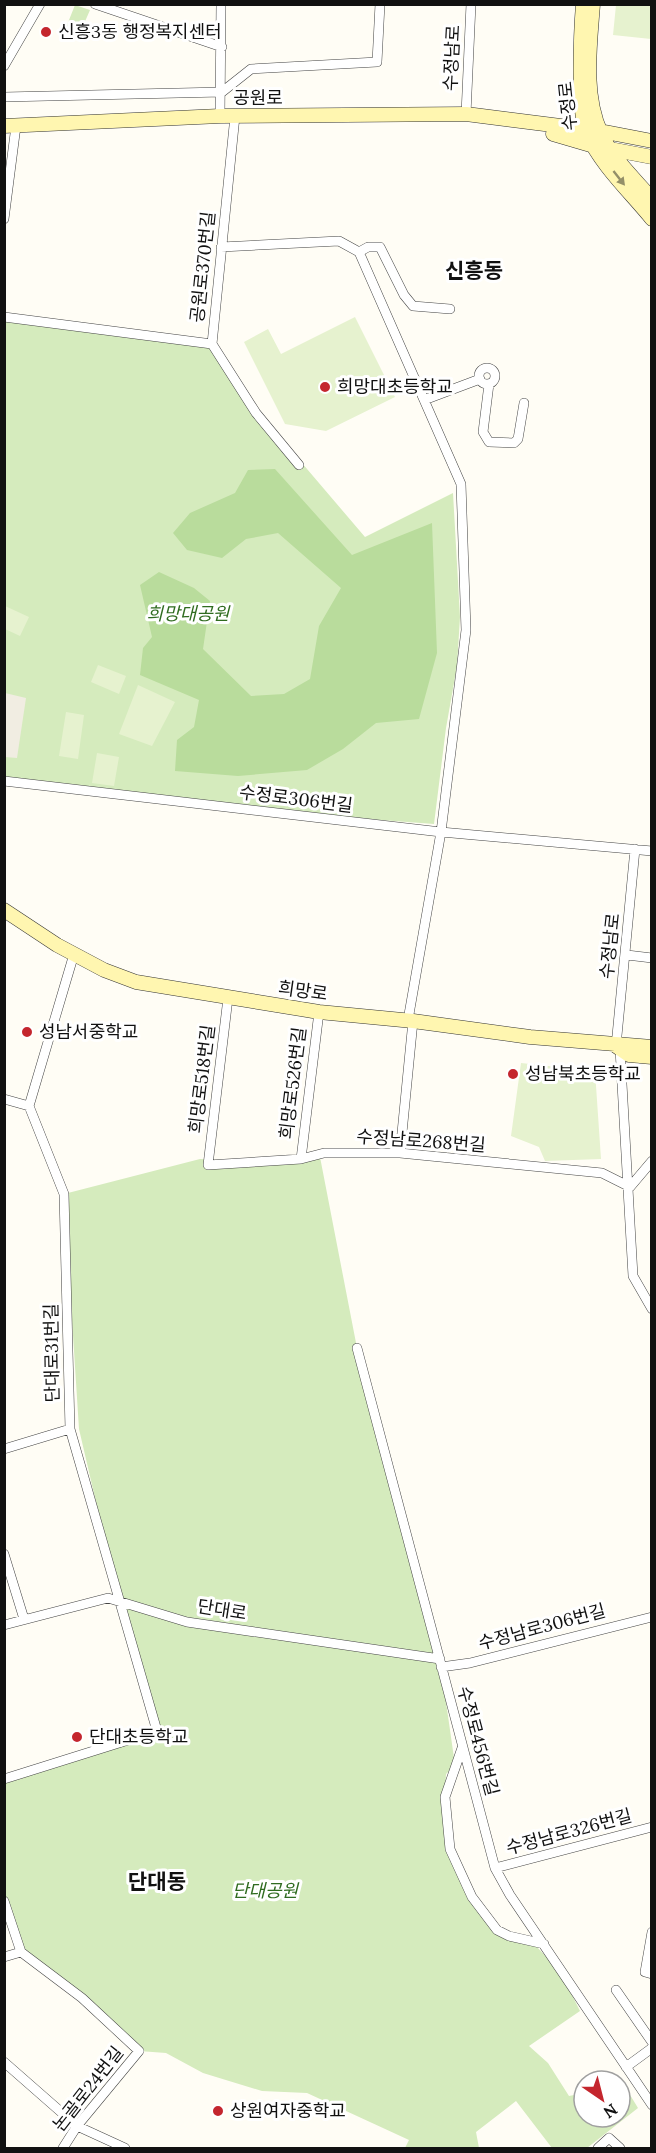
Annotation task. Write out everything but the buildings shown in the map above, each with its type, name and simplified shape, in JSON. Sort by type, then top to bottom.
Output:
[{"type":"main road","name":"수정로","points":[[583,4],[579,40],[586,131],[594,146],[651,219]]},
{"type":"main road","name":"수정로","points":[[593,4],[590,49],[591,96],[600,131],[610,148],[651,199]]},
{"type":"main road","name":"공원로","points":[[10,126],[220,116],[466,114],[600,131],[651,141]]},
{"type":"main road","name":"공원로","points":[[511,120],[594,146],[651,157]]},
{"type":"main road","name":"희망로","points":[[4,910],[74,954],[136,982],[319,1012],[410,1020],[618,1047],[651,1047]]},
{"type":"main road","name":"희망로","points":[[618,1047],[629,1055],[651,1057]]},
{"type":"street","points":[[6,61],[40,4]]},
{"type":"street","points":[[220,116],[221,4]]},
{"type":"street","points":[[4,97],[222,92],[251,69],[377,62],[380,4]]},
{"type":"street","name":"수정남로","points":[[466,114],[471,4]]},
{"type":"street","points":[[102,6],[222,47]]},
{"type":"street","name":"공원로370번길","points":[[235,116],[212,344],[256,413],[299,465]]},
{"type":"street","points":[[4,219],[10,126]]},
{"type":"street","points":[[221,247],[339,241],[359,252],[461,484],[465,630],[441,832],[410,1020],[400,1153]]},
{"type":"street","points":[[359,252],[368,247],[380,247],[404,295],[413,306],[450,309]]},
{"type":"street","points":[[4,317],[212,344]]},
{"type":"street","points":[[424,400],[484,382],[483,432],[489,442],[514,443],[518,439],[524,403]]},
{"type":"street","name":"수정로306번길","points":[[4,781],[441,832],[651,851]]},
{"type":"street","name":"수정남로","points":[[635,849],[618,1047],[630,1187],[633,1276],[651,1309]]},
{"type":"street","points":[[4,1100],[29,1106],[74,954]]},
{"type":"street","points":[[627,955],[651,958]]},
{"type":"street","name":"희망로518번길","points":[[208,1165],[228,998]]},
{"type":"street","name":"희망로526번길","points":[[301,1159],[319,1012]]},
{"type":"street","name":"단대로31번길","points":[[4,1779],[157,1731],[70,1429],[64,1194],[29,1106]]},
{"type":"street","name":"수정남로268번길","points":[[208,1165],[301,1159],[324,1153],[400,1153],[603,1173],[630,1187]]},
{"type":"street","points":[[630,1187],[651,1161]]},
{"type":"street","name":"수정로456번길","points":[[357,1348],[495,1868],[510,1895],[651,2105]]},
{"type":"street","points":[[4,1449],[70,1429]]},
{"type":"street","points":[[4,1554],[24,1619]]},
{"type":"street","name":"단대로","points":[[4,1625],[108,1598],[187,1622],[440,1663]]},
{"type":"street","name":"수정남로306번길","points":[[440,1663],[470,1663],[651,1617]]},
{"type":"street","points":[[462,1748],[458,1754],[445,1797],[450,1849],[472,1897],[497,1930],[509,1936],[544,1944]]},
{"type":"street","name":"수정남로326번길","points":[[495,1868],[651,1827]]},
{"type":"street","points":[[4,1901],[21,1952],[4,1957]]},
{"type":"street","points":[[648,1973],[651,1932]]},
{"type":"street","name":"논골로24번길","points":[[21,1952],[82,1998],[139,2050],[77,2126],[63,2148]]},
{"type":"street","points":[[616,1990],[651,2042]]},
{"type":"street","points":[[626,2067],[651,2048]]},
{"type":"street","points":[[4,2062],[77,2126],[125,2148]]},
{"type":"street","points":[[598,2148],[609,2138],[620,2148]]},
{"type":"green space","points":[[75,5],[90,10],[77,40],[63,35]]},
{"type":"green space","points":[[616,5],[651,5],[651,39],[613,35]]},
{"type":"green space","points":[[355,317],[395,397],[326,431],[285,424],[244,342],[268,329],[281,354]]},
{"type":"green space","name":"희망대공원","points":[[5,319],[208,345],[261,415],[365,537],[453,493],[460,617],[457,666],[446,728],[434,824],[328,816],[5,778]]},
{"type":"green space","points":[[275,469],[352,555],[432,523],[437,653],[419,719],[376,723],[343,749],[307,770],[238,776],[175,771],[177,740],[194,727],[199,700],[140,675],[143,648],[152,637],[140,585],[159,572],[194,588],[210,601],[203,649],[251,696],[284,694],[310,679],[319,626],[341,588],[278,533],[246,539],[222,558],[187,550],[173,533],[190,513],[235,493],[248,470]]},
{"type":"green space","points":[[5,606],[29,617],[20,636],[5,629]]},
{"type":"green space","points":[[98,665],[126,676],[119,694],[91,682]]},
{"type":"green space","points":[[138,685],[175,702],[152,746],[119,734]]},
{"type":"green space","points":[[66,712],[84,715],[78,759],[59,756]]},
{"type":"green space","points":[[97,753],[119,757],[114,786],[92,783]]},
{"type":"green space","points":[[521,1063],[595,1071],[601,1159],[545,1161],[539,1147],[511,1136]]},
{"type":"green space","name":"단대공원","points":[[320,1157],[357,1348],[441,1667],[455,1765],[446,1774],[445,1797],[450,1849],[472,1897],[497,1930],[534,1944],[560,1971],[580,2011],[529,2046],[548,2063],[569,2096],[572,2095],[572,2129],[611,2129],[587,2148],[552,2148],[516,2101],[476,2132],[479,2148],[405,2148],[409,2140],[307,2093],[262,2091],[203,2073],[166,2053],[139,2051],[21,1952],[5,1899],[4,1783],[160,1733],[119,1601],[79,1429],[64,1194],[200,1159],[233,1161]]},
{"type":"green space","name":"단대공원","points":[[632,2098],[638,2108],[632,2113]]},
{"type":"shaded area","points":[[5,693],[26,698],[17,758],[5,757]]},
{"type":"place","name":"신흥3동 행정복지센터","points":[[46,32]]},
{"type":"place","name":"희망대초등학교","points":[[325,387]]},
{"type":"place","name":"성남서중학교","points":[[27,1032]]},
{"type":"place","name":"성남북초등학교","points":[[513,1074]]},
{"type":"place","name":"단대초등학교","points":[[77,1737]]},
{"type":"place","name":"상원여자중학교","points":[[218,2111]]},
{"type":"district","name":"신흥동","points":[[474,271]]},
{"type":"district","name":"단대동","points":[[157,1882]]}]
